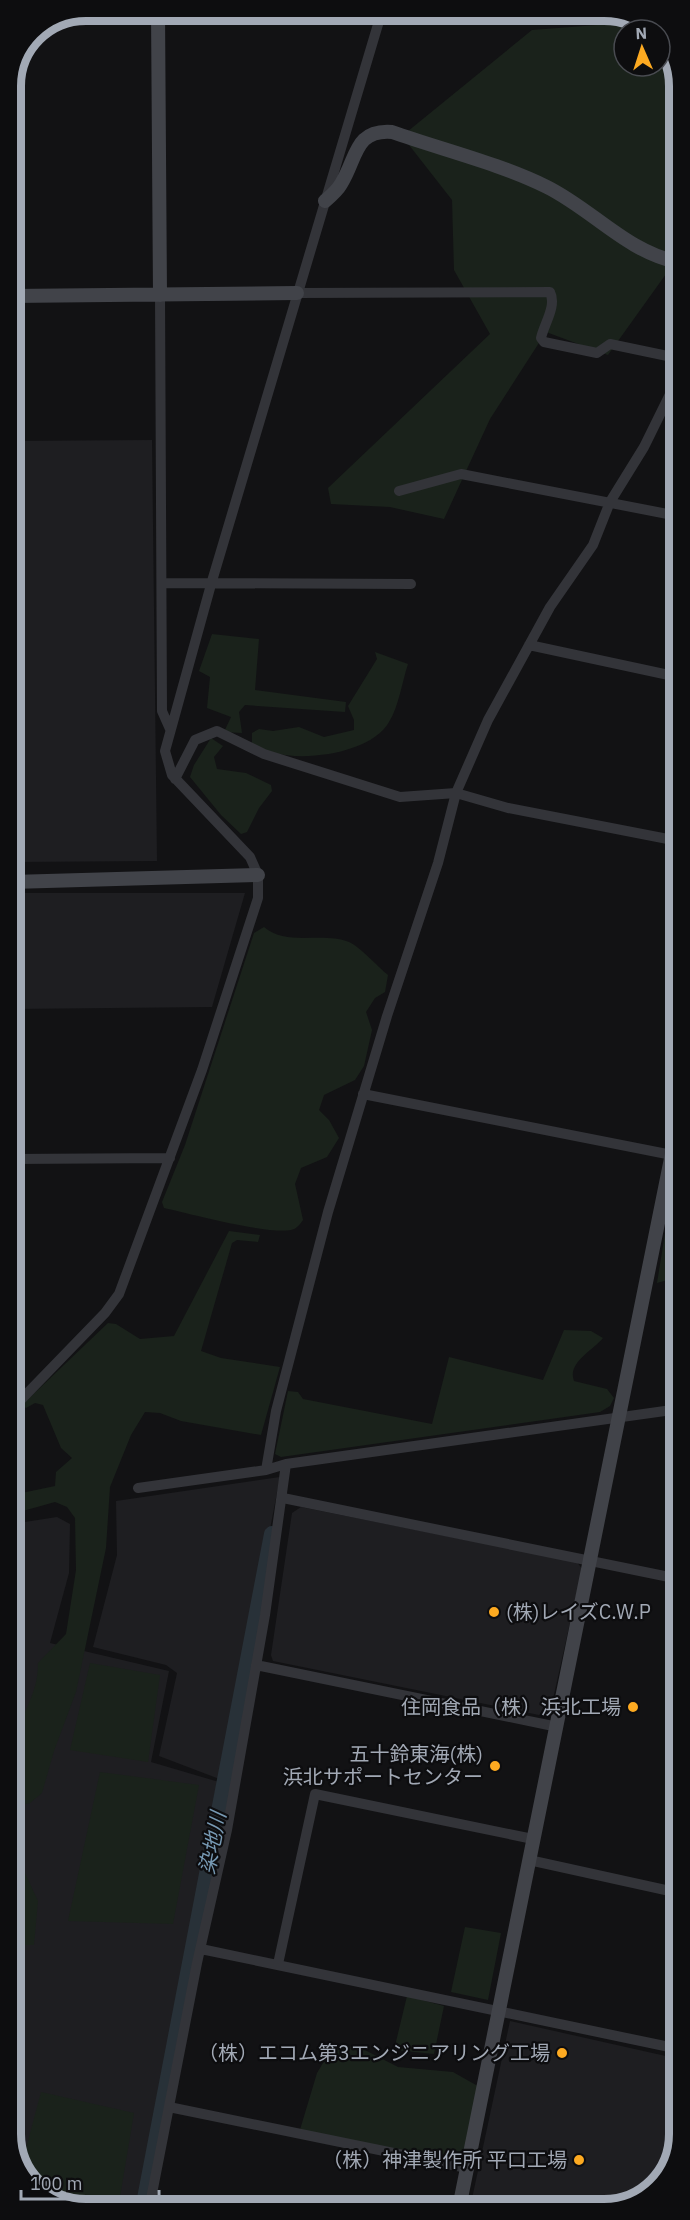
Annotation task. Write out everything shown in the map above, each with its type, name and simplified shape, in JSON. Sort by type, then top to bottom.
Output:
[{"type":"street","points":[[158,21],[162,711],[171,729]]},
{"type":"street","points":[[21,1400],[105,1313],[118,1294],[202,1070],[258,898],[258,875],[250,857],[175,779],[169,769],[165,751],[212,581],[379,21]]},
{"type":"street","points":[[325,201],[340,186],[363,140],[375,133],[392,132],[530,179],[569,200],[627,241],[653,255],[669,260]]},
{"type":"street","points":[[21,296],[550,292],[553,305],[543,325],[541,338],[544,342],[597,353],[610,344],[669,356]]},
{"type":"street","points":[[266,1470],[276,1411],[328,1212],[363,1094],[435,873],[456,793],[488,720],[550,607],[592,545],[610,502],[644,447],[669,396]]},
{"type":"street","points":[[399,491],[461,474],[669,514]]},
{"type":"street","points":[[163,583],[212,581],[411,584]]},
{"type":"street","points":[[529,645],[669,675]]},
{"type":"street","points":[[175,779],[195,740],[217,731],[264,754],[400,797],[456,793],[508,808],[669,839]]},
{"type":"street","points":[[21,882],[258,875]]},
{"type":"street","points":[[363,1094],[669,1156]]},
{"type":"street","points":[[21,1158],[170,1158]]},
{"type":"street","points":[[461,2199],[590,1561],[669,1185]]},
{"type":"street","points":[[138,1488],[266,1470],[286,1464],[669,1411]]},
{"type":"street","points":[[151,2199],[227,1830],[283,1498],[286,1464]]},
{"type":"street","points":[[283,1498],[669,1578]]},
{"type":"street","points":[[256,1665],[558,1727]]},
{"type":"street","points":[[278,1964],[315,1794],[533,1839]]},
{"type":"street","points":[[529,1860],[669,1891]]},
{"type":"street","points":[[201,1950],[278,1964],[669,2047]]},
{"type":"street","points":[[169,2107],[467,2168]]},
{"type":"shaded area","points":[[612,24],[612,78],[668,78],[669,274],[666,274],[608,355],[546,332],[490,419],[444,519],[390,507],[331,504],[328,488],[490,334],[454,270],[452,200],[402,136],[532,30]]},
{"type":"shaded area","points":[[152,440],[157,861],[21,862],[21,441]]},
{"type":"shaded area","points":[[212,634],[259,639],[255,690],[346,702],[345,712],[245,705],[239,712],[242,733],[224,732],[231,717],[207,708],[210,677],[199,671]]},
{"type":"shaded area","points":[[375,652],[408,664],[395,709],[389,722],[379,734],[364,743],[324,755],[283,755],[265,750],[252,743],[252,733],[259,729],[273,731],[299,727],[324,737],[354,730],[354,720],[348,706],[377,659]]},
{"type":"shaded area","points":[[211,738],[223,746],[214,757],[217,769],[246,773],[271,785],[272,791],[259,808],[247,832],[241,834],[221,815],[190,777],[194,765]]},
{"type":"shaded area","points":[[21,893],[245,893],[212,1007],[21,1009]]},
{"type":"shaded area","points":[[264,927],[273,933],[294,938],[327,938],[349,942],[388,975],[385,992],[375,998],[366,1012],[372,1030],[364,1066],[355,1080],[324,1095],[319,1110],[329,1120],[339,1138],[327,1157],[301,1168],[295,1184],[303,1220],[295,1228],[284,1231],[191,1215],[164,1208],[162,1202],[185,1145],[254,933]]},
{"type":"shaded area","points":[[669,1211],[669,1280],[657,1283]]},
{"type":"shaded area","points":[[229,1231],[260,1235],[258,1242],[237,1240],[232,1243],[201,1351],[221,1358],[280,1367],[261,1435],[181,1421],[160,1413],[145,1412],[131,1435],[110,1487],[106,1548],[76,1692],[54,1751],[42,1793],[30,1803],[21,1805],[21,1723],[34,1689],[38,1663],[66,1634],[76,1570],[75,1518],[67,1507],[55,1502],[21,1511],[21,1493],[55,1486],[56,1472],[72,1458],[61,1448],[43,1405],[35,1403],[26,1408],[22,1405],[108,1323],[116,1324],[140,1339],[174,1336]]},
{"type":"shaded area","points":[[564,1330],[591,1331],[603,1338],[577,1363],[573,1375],[574,1381],[607,1389],[614,1398],[610,1406],[600,1412],[281,1457],[275,1454],[288,1391],[298,1392],[303,1399],[432,1424],[449,1357],[543,1380]]},
{"type":"shaded area","points":[[280,1477],[222,1780],[159,1756],[177,1673],[166,1665],[93,1647],[117,1555],[116,1501]]},
{"type":"shaded area","points":[[301,1507],[577,1562],[582,1569],[551,1708],[539,1715],[273,1661],[271,1655],[292,1513]]},
{"type":"shaded area","points":[[57,1517],[70,1524],[69,1573],[50,1643],[169,1671],[151,1762],[219,1782],[140,2199],[82,2199],[61,2194],[40,2180],[32,2170],[23,2151],[21,2134],[21,1523]]},
{"type":"shaded area","points":[[90,1663],[160,1675],[148,1762],[70,1750]]},
{"type":"shaded area","points":[[100,1772],[199,1785],[173,1924],[68,1921]]},
{"type":"shaded area","points":[[21,1864],[38,1901],[34,1945],[21,1945]]},
{"type":"shaded area","points":[[465,1927],[501,1933],[488,2000],[451,1992]]},
{"type":"shaded area","points":[[407,1996],[444,2006],[434,2054],[394,2050]]},
{"type":"shaded area","points":[[510,2021],[669,2057],[668,2147],[656,2174],[640,2188],[621,2197],[604,2199],[472,2199]]},
{"type":"shaded area","points":[[357,2046],[398,2067],[453,2072],[483,2089],[460,2166],[299,2133],[317,2073],[332,2048]]},
{"type":"shaded area","points":[[41,2092],[134,2113],[120,2199],[82,2199],[61,2194],[40,2180],[24,2155]]},
{"type":"waterway","name":"染地川","points":[[145,2199],[272,1534]]},
{"type":"place","name":"(株)レイズC.W.P","points":[[494,1612]]},
{"type":"place","name":"住岡食品（株）浜北工場","points":[[633,1707]]},
{"type":"place","name":"五十鈴東海(株) 浜北サポートセンター","points":[[495,1766]]},
{"type":"place","name":"（株）エコム第3エンジニアリング工場","points":[[562,2053]]},
{"type":"place","name":"（株）神津製作所 平口工場","points":[[579,2160]]}]
